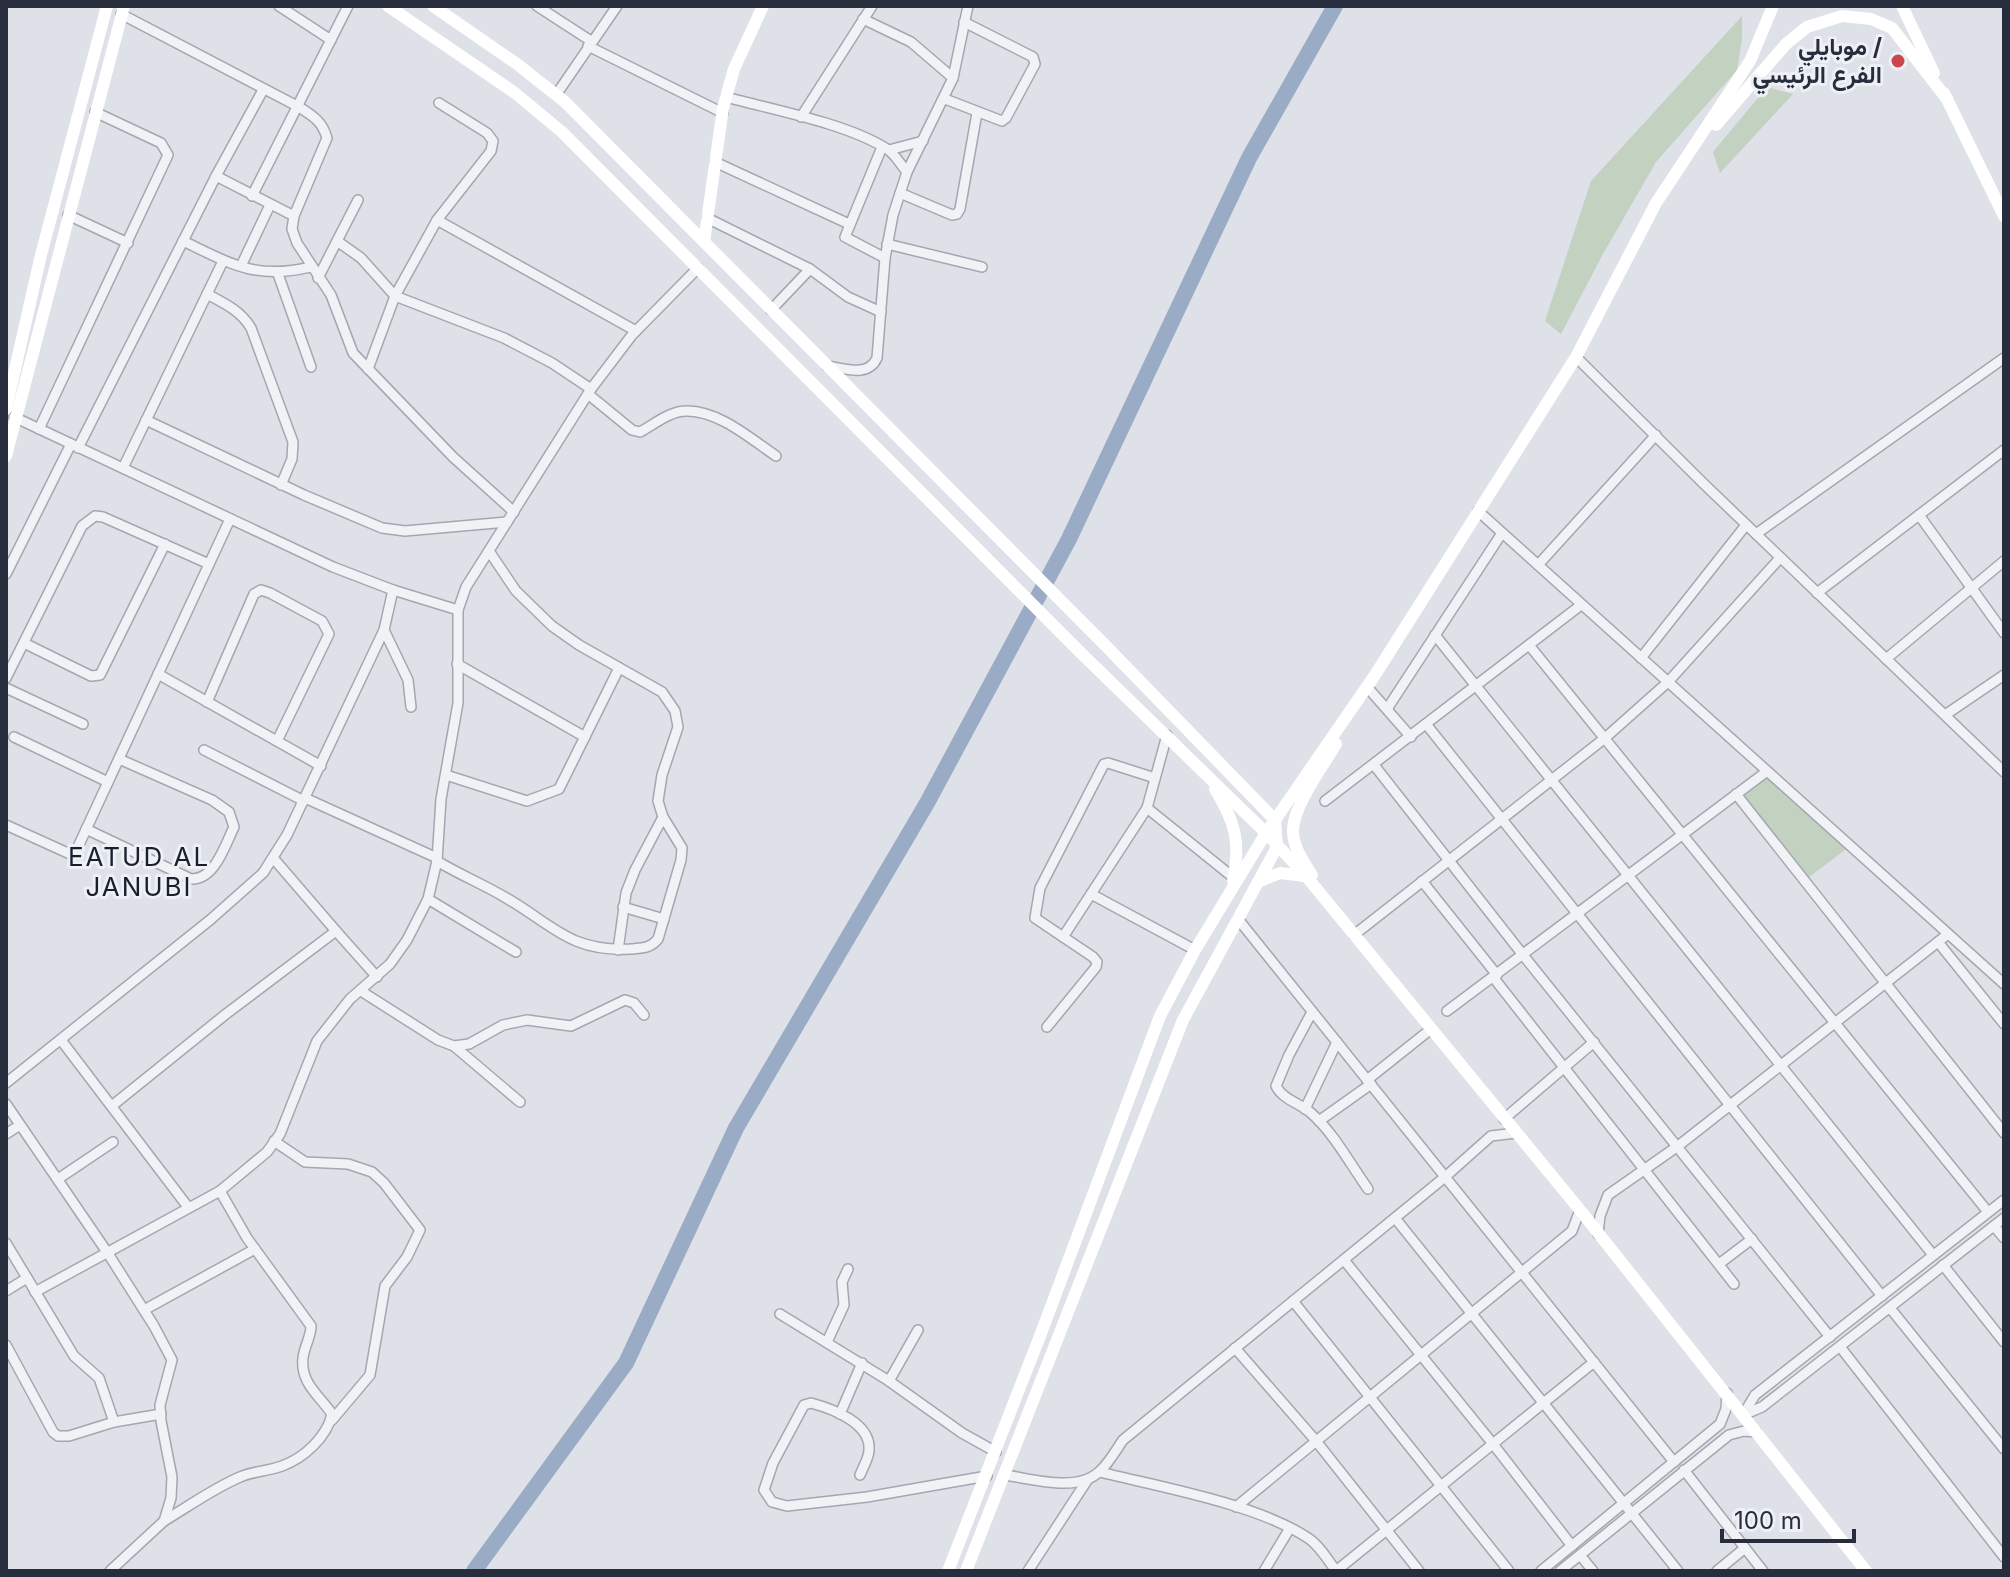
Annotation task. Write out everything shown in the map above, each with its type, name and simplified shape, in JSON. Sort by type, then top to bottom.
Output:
[{"type":"street","points":[[6,456],[9,414],[41,255],[107,6]]},
{"type":"street","points":[[279,6],[331,40]]},
{"type":"street","points":[[252,196],[348,6]]},
{"type":"street","points":[[388,6],[515,93],[562,132],[1082,654],[1266,833],[1306,876],[1580,1210],[1866,1571]]},
{"type":"street","points":[[433,6],[556,95],[1103,643],[1275,820],[1277,847],[1183,1020],[966,1571]]},
{"type":"street","points":[[556,95],[617,6]]},
{"type":"street","points":[[704,242],[726,97],[734,69],[763,6]]},
{"type":"street","points":[[801,117],[872,6]]},
{"type":"street","points":[[827,366],[865,371],[873,366],[877,358],[885,258],[900,193],[907,172],[953,78],[968,6]]},
{"type":"street","points":[[948,1571],[987,1476],[1160,1016],[1233,883],[1375,675],[1576,357],[1656,203],[1750,61],[1773,6]]},
{"type":"street","points":[[1902,6],[2004,216]]},
{"type":"street","points":[[541,7],[590,44],[723,113]]},
{"type":"street","points":[[9,414],[68,215],[123,10],[263,90],[299,107],[323,125],[327,138],[294,216],[292,229],[310,267],[331,295],[353,353],[453,457],[514,512]]},
{"type":"street","points":[[1691,152],[1733,108],[1786,44],[1807,27],[1824,20],[1856,17],[1871,19],[1892,28],[1947,99]]},
{"type":"street","points":[[863,19],[911,42],[953,78]]},
{"type":"street","points":[[945,99],[998,121],[1006,118],[1035,60],[964,22]]},
{"type":"street","points":[[6,574],[263,90]]},
{"type":"street","points":[[726,97],[850,133],[885,148],[907,172]]},
{"type":"street","points":[[368,369],[395,296],[437,220],[485,162],[493,141],[487,133],[439,103]]},
{"type":"street","points":[[39,429],[168,155],[161,143],[95,112]]},
{"type":"street","points":[[900,193],[952,215],[957,214],[977,113]]},
{"type":"street","points":[[885,148],[923,141]]},
{"type":"street","points":[[885,148],[845,237],[885,258]]},
{"type":"street","points":[[715,162],[849,224]]},
{"type":"street","points":[[216,176],[294,216]]},
{"type":"street","points":[[318,278],[358,200]]},
{"type":"street","points":[[241,266],[270,205]]},
{"type":"street","points":[[68,215],[128,243]]},
{"type":"street","points":[[707,218],[810,269],[848,297],[881,312]]},
{"type":"street","points":[[437,220],[636,331]]},
{"type":"street","points":[[183,241],[223,261],[265,273],[278,274],[310,267]]},
{"type":"street","points":[[337,241],[361,258],[395,296],[504,338],[552,363],[590,391],[632,430],[640,432],[668,416],[685,411],[726,423],[776,456]]},
{"type":"street","points":[[887,244],[982,267]]},
{"type":"street","points":[[123,468],[223,261]]},
{"type":"street","points":[[35,1292],[220,1191],[251,1167],[274,1141],[293,1103],[317,1041],[333,1018],[390,964],[407,940],[428,899],[437,860],[458,703],[458,610],[466,587],[590,391],[636,331],[698,268]]},
{"type":"street","points":[[771,310],[810,269]]},
{"type":"street","points":[[278,274],[311,367]]},
{"type":"street","points":[[207,294],[235,309],[246,318],[251,328],[293,442],[292,459],[281,485]]},
{"type":"street","points":[[1576,357],[2004,772]]},
{"type":"street","points":[[1756,534],[2004,358]]},
{"type":"street","points":[[9,414],[333,567],[458,610]]},
{"type":"street","points":[[146,420],[281,485],[382,528],[405,531],[507,522]]},
{"type":"street","points":[[1538,565],[1656,435]]},
{"type":"street","points":[[1817,593],[2004,450]]},
{"type":"street","points":[[1478,511],[2004,984]]},
{"type":"street","points":[[1919,515],[2004,633]]},
{"type":"street","points":[[6,678],[82,526],[95,516],[209,564]]},
{"type":"street","points":[[6,825],[70,854],[77,849],[230,519]]},
{"type":"street","points":[[1641,658],[1746,525]]},
{"type":"street","points":[[1387,709],[1502,533]]},
{"type":"street","points":[[24,643],[91,676],[100,675],[165,544]]},
{"type":"street","points":[[204,750],[437,860],[512,901],[556,933],[599,949],[648,948],[654,945],[682,848],[663,817],[658,801],[662,775],[678,727],[675,711],[662,692],[579,645],[532,608],[516,591],[489,551]]},
{"type":"street","points":[[1354,935],[1605,738],[1668,682],[1780,558]]},
{"type":"street","points":[[1886,659],[2004,561]]},
{"type":"street","points":[[207,702],[254,594],[261,590],[270,593],[322,621],[329,634],[277,741]]},
{"type":"street","points":[[6,1083],[247,889],[274,859],[384,630],[393,590]]},
{"type":"street","points":[[1325,801],[1581,605]]},
{"type":"street","points":[[384,630],[408,680],[411,707]]},
{"type":"street","points":[[1435,635],[1933,1255]]},
{"type":"street","points":[[1529,645],[1988,1212]]},
{"type":"street","points":[[457,664],[585,737]]},
{"type":"street","points":[[446,775],[527,801],[559,789],[619,668]]},
{"type":"street","points":[[158,674],[321,766]]},
{"type":"street","points":[[1339,916],[1298,850],[1293,826],[1298,811],[1375,675]]},
{"type":"street","points":[[1945,715],[2004,675]]},
{"type":"street","points":[[1368,688],[1411,737]]},
{"type":"street","points":[[7,690],[83,724]]},
{"type":"street","points":[[1426,724],[1882,1296]]},
{"type":"street","points":[[1063,937],[1147,808],[1167,735]]},
{"type":"street","points":[[14,737],[108,782]]},
{"type":"street","points":[[86,829],[191,879],[197,879],[212,869],[234,827],[229,812],[212,800],[119,759]]},
{"type":"street","points":[[1047,1027],[1096,967],[1093,957],[1035,918],[1040,888],[1101,767],[1108,763],[1155,778]]},
{"type":"street","points":[[1374,765],[1830,1337]]},
{"type":"street","points":[[1202,769],[1230,814],[1238,841],[1233,883]]},
{"type":"street","points":[[1447,1011],[1766,772]]},
{"type":"street","points":[[1736,794],[2004,1133]]},
{"type":"street","points":[[1147,808],[1233,883]]},
{"type":"street","points":[[618,950],[623,907],[635,870],[663,817]]},
{"type":"street","points":[[274,859],[377,977]]},
{"type":"street","points":[[1258,882],[1280,873],[1306,876]]},
{"type":"street","points":[[1422,881],[1734,1284]]},
{"type":"street","points":[[1091,894],[1195,950]]},
{"type":"street","points":[[428,899],[516,952]]},
{"type":"street","points":[[623,907],[664,919]]},
{"type":"street","points":[[1238,919],[1674,1462]]},
{"type":"street","points":[[113,1105],[336,931]]},
{"type":"street","points":[[1598,1234],[1600,1216],[1608,1195],[1678,1146],[1948,934]]},
{"type":"street","points":[[1938,942],[2004,1024]]},
{"type":"street","points":[[361,991],[438,1040],[454,1046],[520,1102]]},
{"type":"street","points":[[454,1046],[469,1044],[503,1025],[527,1020],[571,1026],[625,1000],[634,1003],[644,1015]]},
{"type":"street","points":[[1312,1012],[1276,1086],[1279,1094],[1319,1121],[1368,1189]]},
{"type":"street","points":[[1319,1121],[1431,1029]]},
{"type":"street","points":[[61,1040],[188,1207]]},
{"type":"street","points":[[1305,1109],[1337,1042]]},
{"type":"street","points":[[1504,1119],[1594,1042]]},
{"type":"street","points":[[6,1104],[107,1252],[172,1360],[162,1391],[161,1414],[172,1477],[171,1498],[164,1521]]},
{"type":"street","points":[[6,1134],[20,1125]]},
{"type":"street","points":[[1005,1475],[1059,1482],[1088,1479],[1100,1472],[1123,1440],[1491,1136],[1516,1133]]},
{"type":"street","points":[[110,1571],[164,1521],[239,1477],[280,1467],[302,1456],[370,1375],[385,1286],[407,1257],[420,1230],[372,1172],[348,1164],[305,1162],[274,1141]]},
{"type":"street","points":[[58,1179],[113,1142]]},
{"type":"street","points":[[220,1191],[255,1249],[311,1326],[303,1356],[303,1370],[312,1390],[332,1414],[330,1423]]},
{"type":"street","points":[[1743,1415],[1755,1395],[2004,1200]]},
{"type":"street","points":[[1236,1507],[1572,1231],[1580,1210]]},
{"type":"street","points":[[1395,1218],[1678,1571]]},
{"type":"street","points":[[1743,1415],[1762,1407],[1841,1348],[2004,1218]]},
{"type":"street","points":[[1994,1226],[2004,1238]]},
{"type":"street","points":[[1719,1264],[1752,1239]]},
{"type":"street","points":[[6,1243],[74,1356],[99,1378],[114,1422]]},
{"type":"street","points":[[144,1310],[255,1249]]},
{"type":"street","points":[[1344,1260],[1572,1546]]},
{"type":"street","points":[[1943,1265],[2004,1342]]},
{"type":"street","points":[[827,1342],[844,1305],[842,1282],[848,1269]]},
{"type":"street","points":[[6,1291],[27,1278]]},
{"type":"street","points":[[1293,1301],[1509,1571]]},
{"type":"street","points":[[1890,1308],[2004,1449]]},
{"type":"street","points":[[780,1314],[862,1363],[962,1433],[996,1452]]},
{"type":"street","points":[[889,1381],[918,1330]]},
{"type":"street","points":[[6,1345],[58,1436],[161,1414]]},
{"type":"street","points":[[1235,1348],[1316,1441],[1419,1571]]},
{"type":"street","points":[[1841,1348],[2004,1557]]},
{"type":"street","points":[[1100,1472],[1236,1507],[1290,1528],[1311,1540],[1336,1571],[1594,1362]]},
{"type":"street","points":[[840,1414],[862,1363]]},
{"type":"street","points":[[1541,1571],[1720,1424],[1727,1393]]},
{"type":"street","points":[[860,1475],[869,1451],[867,1436],[840,1414],[811,1403],[804,1405],[773,1463],[764,1490],[772,1502],[787,1506],[867,1497],[987,1476]]},
{"type":"street","points":[[1560,1571],[1729,1435],[1757,1432]]},
{"type":"street","points":[[1684,1470],[1763,1571]]},
{"type":"street","points":[[1028,1571],[1088,1479]]},
{"type":"street","points":[[1264,1571],[1290,1528]]},
{"type":"street","points":[[1717,1571],[1745,1548]]},
{"type":"street","points":[[1580,1555],[1593,1571]]},
{"type":"green space","points":[[1742,16],[1737,70],[1656,162],[1561,334],[1545,321],[1591,181]]},
{"type":"green space","points":[[1767,87],[1793,94],[1720,173],[1713,152]]},
{"type":"green space","points":[[1766,772],[1850,846],[1804,881],[1736,794]]},
{"type":"waterway","points":[[474,1571],[626,1363],[736,1128],[927,803],[1069,539],[1249,158],[1335,6]]},
{"type":"place","name":"موبايلي / الفرع الرئيسي","points":[[1898,61]]},
{"type":"district","name":"EATUD AL JANUBI","points":[[139,872]]}]
